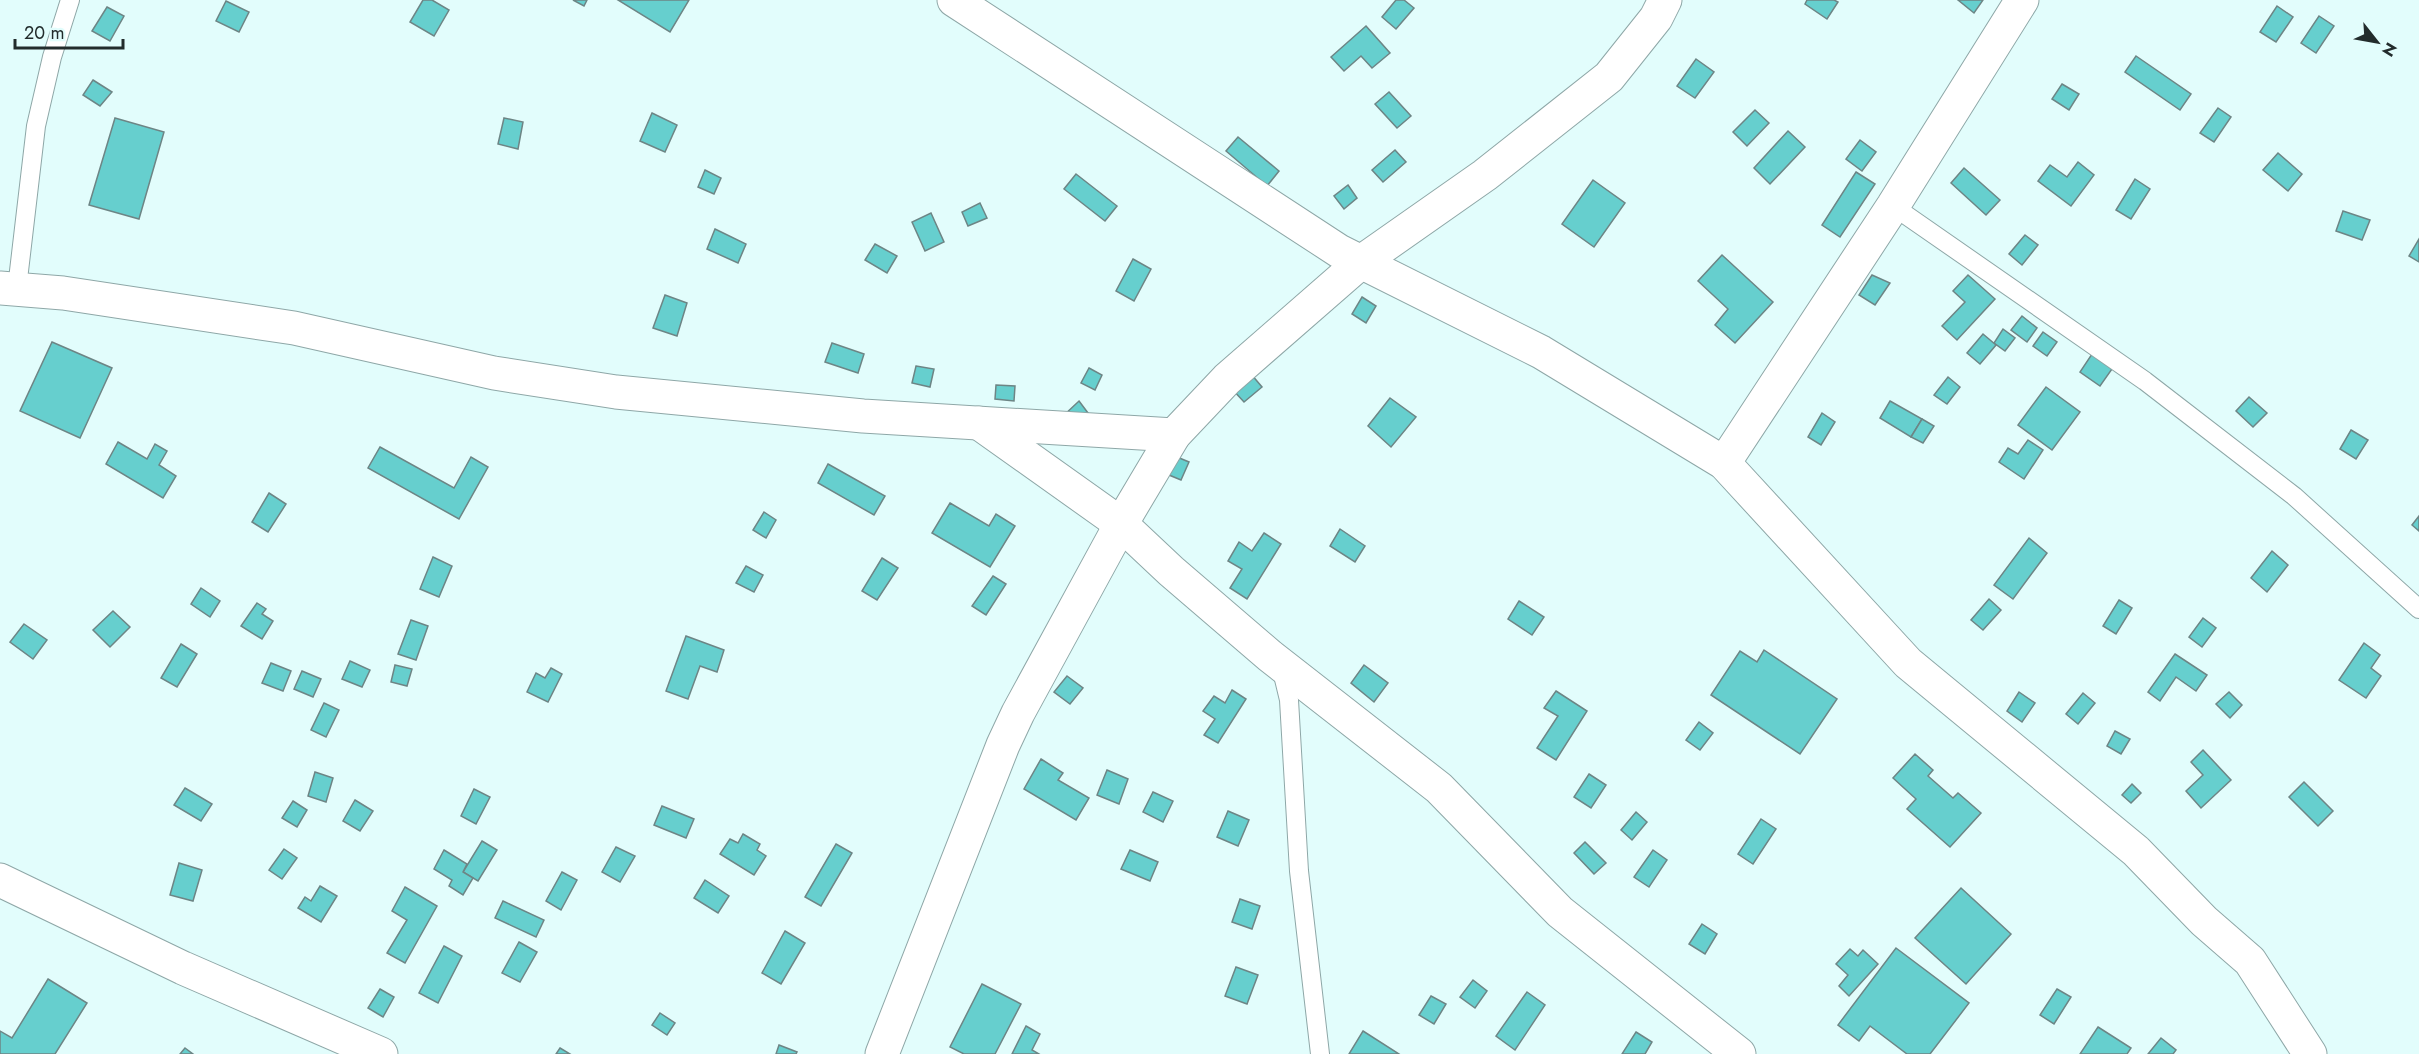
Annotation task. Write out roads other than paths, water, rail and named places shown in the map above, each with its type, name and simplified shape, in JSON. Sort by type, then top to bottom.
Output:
[{"type":"street","points":[[954,0],[1156,133],[1361,262],[1541,352],[1724,463],[1908,663],[2136,851],[2204,921],[2250,961],[2310,1054]]},
{"type":"street","points":[[882,1054],[1003,745],[1032,686],[1121,524],[1174,435],[1227,379],[1361,262],[1485,175],[1600,85],[1638,42],[1665,0]]},
{"type":"street","points":[[1724,463],[1893,206],[2022,0]]},
{"type":"street","points":[[9,288],[63,293],[294,328],[494,373],[616,392],[863,416],[1174,435]]},
{"type":"street","points":[[979,423],[1121,524],[1171,571],[1270,656],[1439,789],[1560,912],[1739,1054]]},
{"type":"street","points":[[0,880],[183,968],[381,1054]]},
{"type":"lane","points":[[9,288],[36,126],[52,57],[70,0]]},
{"type":"lane","points":[[1893,206],[2145,381],[2294,496],[2419,609]]},
{"type":"lane","points":[[1270,656],[1283,675],[1289,700],[1299,871],[1320,1054]]}]
